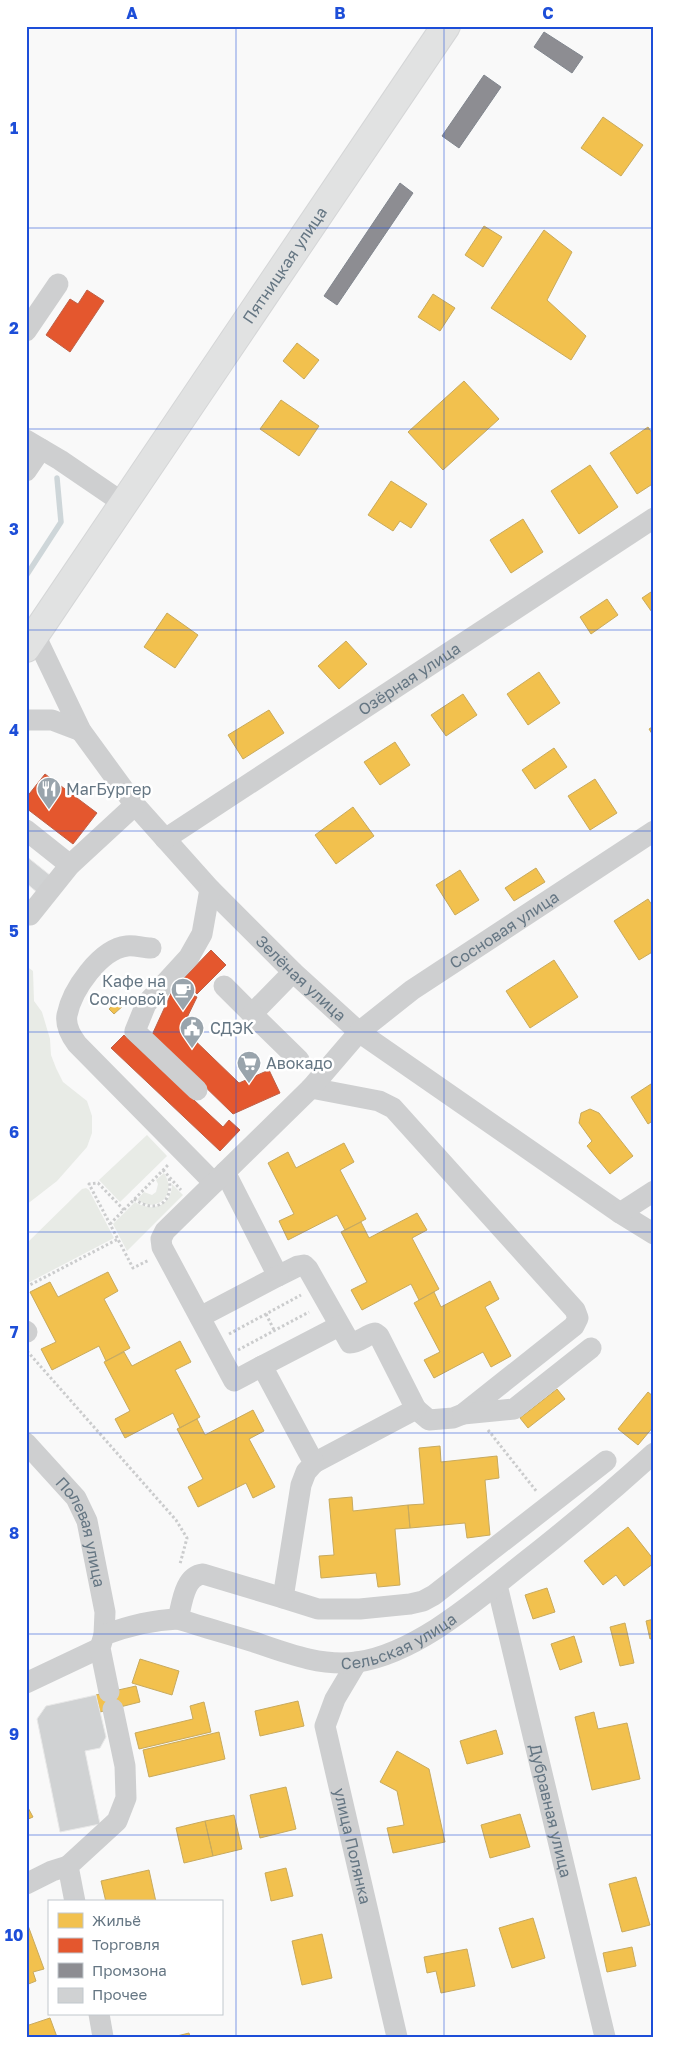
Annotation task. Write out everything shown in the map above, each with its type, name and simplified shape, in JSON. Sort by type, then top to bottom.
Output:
[{"type":"main road","name":"Пятницкая улица","points":[[30,642],[446,26]]},
{"type":"street","points":[[26,331],[58,284]]},
{"type":"street","points":[[26,470],[34,444],[123,503]]},
{"type":"street","name":"Озёрная улица","points":[[165,839],[654,518]]},
{"type":"street","name":"Зелёная улица","points":[[30,642],[81,731],[135,805],[210,890],[293,972],[358,1032],[620,1213],[654,1234]]},
{"type":"street","points":[[26,720],[52,720],[81,731]]},
{"type":"street","points":[[26,914],[30,915],[70,865],[135,805]]},
{"type":"street","points":[[26,830],[70,865]]},
{"type":"street","name":"Сосновая улица","points":[[165,1251],[161,1239],[165,1231],[310,1088],[358,1032],[412,990],[654,831]]},
{"type":"street","points":[[197,1090],[135,1031],[146,1004],[190,956],[202,934],[210,890]]},
{"type":"street","points":[[151,948],[127,946],[105,956],[87,973],[74,995],[66,1017],[70,1034],[77,1044],[182,1151],[219,1178],[278,1276]]},
{"type":"street","points":[[252,1014],[293,972]]},
{"type":"street","points":[[224,986],[299,1060]]},
{"type":"street","points":[[310,1088],[379,1101],[392,1108],[575,1310],[578,1318],[574,1326],[469,1414]]},
{"type":"street","points":[[620,1213],[654,1191]]},
{"type":"street","points":[[165,1251],[234,1381],[339,1326]]},
{"type":"street","points":[[200,1318],[278,1276],[304,1265],[350,1343],[375,1333],[379,1336],[416,1410],[424,1417],[433,1420],[514,1409],[596,1354],[574,1326]]},
{"type":"street","points":[[262,1366],[314,1463]]},
{"type":"street","points":[[283,1598],[301,1485],[306,1472],[314,1463],[416,1410]]},
{"type":"street","name":"Полевая улица","points":[[26,1442],[76,1498],[88,1521],[105,1612],[102,1642],[111,1700],[125,1766],[126,1798],[117,1822],[68,1866]]},
{"type":"street","name":"Сельская улица","points":[[102,1642],[131,1626],[178,1619],[294,1655],[330,1662],[357,1662],[388,1654],[433,1632],[497,1584],[588,1512],[654,1453]]},
{"type":"street","points":[[178,1619],[190,1580],[195,1575],[203,1574],[318,1609],[360,1610],[424,1601],[606,1461]]},
{"type":"street","name":"Дубравная улица","points":[[497,1584],[604,2037]]},
{"type":"street","points":[[26,1683],[102,1642]]},
{"type":"street","name":"улица Полянка","points":[[357,1662],[335,1699],[325,1726],[397,2037]]},
{"type":"street","points":[[26,1884],[52,1871],[68,1866],[75,1900]]},
{"type":"street","points":[[99,2016],[103,2037]]},
{"type":"path","points":[[110,1224],[182,1151]]},
{"type":"path","points":[[163,1170],[194,1203]]},
{"type":"path","points":[[134,1200],[150,1207],[165,1201],[170,1194],[169,1177]]},
{"type":"path","points":[[124,1210],[98,1183],[89,1184],[133,1268],[165,1251]]},
{"type":"path","points":[[26,1287],[118,1239]]},
{"type":"path","points":[[217,1350],[266,1314],[322,1295]]},
{"type":"path","points":[[217,1350],[274,1330],[322,1295]]},
{"type":"path","points":[[266,1314],[274,1330]]},
{"type":"path","points":[[27,1338],[176,1520],[187,1538],[177,1576],[190,1580]]},
{"type":"path","points":[[469,1414],[548,1506]]},
{"type":"shaded area","points":[[26,966],[33,971],[34,1001],[42,1012],[50,1039],[51,1055],[56,1068],[63,1082],[87,1101],[92,1116],[92,1133],[87,1147],[57,1181],[26,1205]]},
{"type":"shaded area","points":[[147,1135],[167,1156],[120,1202],[99,1180]]},
{"type":"shaded area","points":[[164,1173],[169,1188],[164,1200],[152,1205],[137,1200],[144,1192],[152,1195],[156,1192],[158,1184],[156,1180]]},
{"type":"shaded area","points":[[172,1184],[183,1195],[127,1251],[113,1224],[135,1202],[148,1207],[154,1207],[165,1202],[169,1198]]},
{"type":"shaded area","points":[[86,1188],[89,1190],[114,1238],[26,1284],[26,1244],[82,1189]]},
{"type":"building: Жильё","points":[[603,117],[643,145],[621,176],[581,148]]},
{"type":"building: Жильё","points":[[484,226],[502,237],[483,267],[465,255]]},
{"type":"building: Жильё","points":[[544,230],[572,252],[547,300],[586,336],[571,360],[491,308]]},
{"type":"building: Жильё","points":[[433,294],[455,308],[440,331],[418,317]]},
{"type":"building: Жильё","points":[[297,343],[319,360],[304,379],[283,361]]},
{"type":"building: Жильё","points":[[464,381],[499,419],[443,470],[408,432]]},
{"type":"building: Жильё","points":[[281,400],[319,426],[299,456],[260,429]]},
{"type":"building: Жильё","points":[[648,427],[654,436],[654,483],[637,494],[610,453]]},
{"type":"building: Жильё","points":[[590,465],[618,507],[579,534],[551,491]]},
{"type":"building: Жильё","points":[[391,481],[427,504],[411,528],[400,521],[393,531],[368,515]]},
{"type":"building: Жильё","points":[[523,519],[543,552],[511,573],[490,540]]},
{"type":"building: Жильё","points":[[654,590],[654,615],[642,598]]},
{"type":"building: Жильё","points":[[607,599],[618,615],[591,634],[580,617]]},
{"type":"building: Жильё","points":[[167,613],[198,635],[175,668],[144,647]]},
{"type":"building: Жильё","points":[[346,641],[367,664],[339,689],[318,666]]},
{"type":"building: Жильё","points":[[539,672],[560,703],[528,725],[507,694]]},
{"type":"building: Жильё","points":[[463,694],[477,715],[446,736],[431,715]]},
{"type":"building: Жильё","points":[[269,710],[284,733],[243,759],[228,735]]},
{"type":"building: Жильё","points":[[654,726],[654,737],[649,729]]},
{"type":"building: Жильё","points":[[395,742],[410,765],[380,785],[364,762]]},
{"type":"building: Жильё","points":[[554,748],[567,767],[535,789],[522,770]]},
{"type":"building: Жильё","points":[[595,779],[617,813],[590,830],[568,796]]},
{"type":"building: Жильё","points":[[353,807],[374,836],[336,864],[315,835]]},
{"type":"building: Жильё","points":[[536,868],[545,882],[514,901],[505,888]]},
{"type":"building: Жильё","points":[[460,870],[479,900],[455,915],[436,885]]},
{"type":"building: Жильё","points":[[648,899],[654,908],[654,951],[639,960],[614,921]]},
{"type":"building: Жильё","points":[[554,960],[578,997],[530,1028],[506,991]]},
{"type":"building: Жильё","points":[[119,998],[125,1004],[114,1014],[109,1009]]},
{"type":"building: Жильё","points":[[654,1082],[654,1120],[648,1124],[631,1097]]},
{"type":"building: Жильё","points":[[590,1109],[599,1113],[633,1156],[610,1174],[587,1146],[592,1141],[579,1123],[581,1113]]},
{"type":"building: Жильё","points":[[344,1143],[354,1162],[340,1170],[366,1219],[345,1230],[337,1215],[288,1240],[279,1221],[294,1214],[268,1163],[288,1152],[296,1168]]},
{"type":"building: Жильё","points":[[417,1213],[427,1230],[412,1238],[439,1289],[419,1300],[411,1284],[362,1310],[351,1290],[367,1282],[341,1232],[361,1222],[369,1238]]},
{"type":"building: Жильё","points":[[108,1272],[118,1291],[104,1299],[130,1348],[106,1361],[99,1346],[52,1370],[41,1349],[56,1342],[30,1292],[50,1282],[58,1297]]},
{"type":"building: Жильё","points":[[490,1281],[499,1299],[485,1307],[511,1356],[491,1367],[483,1352],[434,1378],[424,1360],[440,1352],[414,1303],[434,1292],[441,1307]]},
{"type":"building: Жильё","points":[[180,1341],[191,1362],[175,1370],[200,1417],[180,1428],[173,1413],[125,1438],[115,1419],[130,1411],[104,1362],[124,1352],[132,1366]]},
{"type":"building: Жильё","points":[[557,1389],[565,1399],[528,1428],[520,1418]]},
{"type":"building: Жильё","points":[[648,1392],[654,1397],[654,1426],[638,1445],[618,1429]]},
{"type":"building: Жильё","points":[[253,1410],[264,1431],[249,1439],[275,1487],[253,1498],[246,1483],[198,1507],[188,1487],[203,1479],[177,1429],[197,1419],[205,1435]]},
{"type":"building: Жильё","points":[[440,1446],[441,1462],[497,1456],[499,1478],[485,1480],[490,1535],[467,1538],[465,1523],[410,1528],[408,1505],[424,1504],[419,1448]]},
{"type":"building: Жильё","points":[[352,1497],[353,1511],[408,1505],[410,1528],[395,1529],[400,1585],[378,1587],[376,1573],[321,1578],[319,1556],[334,1555],[329,1499]]},
{"type":"building: Жильё","points":[[628,1527],[654,1560],[654,1563],[624,1586],[616,1575],[603,1585],[584,1561]]},
{"type":"building: Жильё","points":[[547,1588],[555,1612],[533,1619],[525,1595]]},
{"type":"building: Жильё","points":[[654,1619],[654,1638],[650,1639],[646,1621]]},
{"type":"building: Жильё","points":[[625,1623],[634,1663],[620,1666],[610,1627]]},
{"type":"building: Жильё","points":[[574,1636],[582,1662],[560,1670],[551,1644]]},
{"type":"building: Жильё","points":[[140,1659],[179,1671],[172,1695],[132,1683]]},
{"type":"building: Жильё","points":[[136,1686],[140,1702],[100,1712],[96,1695]]},
{"type":"building: Жильё","points":[[298,1701],[304,1726],[260,1736],[255,1711]]},
{"type":"building: Жильё","points":[[204,1702],[211,1732],[139,1749],[135,1733],[193,1719],[190,1706]]},
{"type":"building: Жильё","points":[[594,1712],[598,1729],[627,1723],[640,1779],[592,1790],[575,1717]]},
{"type":"building: Жильё","points":[[496,1730],[503,1754],[467,1764],[460,1741]]},
{"type":"building: Жильё","points":[[219,1732],[225,1759],[149,1777],[143,1750]]},
{"type":"building: Жильё","points":[[397,1751],[429,1769],[445,1842],[393,1853],[387,1828],[404,1825],[397,1791],[380,1782]]},
{"type":"building: Жильё","points":[[286,1787],[296,1829],[260,1838],[250,1795]]},
{"type":"building: Жильё","points":[[26,1804],[33,1817],[26,1820]]},
{"type":"building: Жильё","points":[[520,1814],[530,1847],[490,1858],[481,1825]]},
{"type":"building: Жильё","points":[[234,1815],[242,1849],[213,1856],[205,1821]]},
{"type":"building: Жильё","points":[[205,1821],[213,1856],[184,1863],[176,1828]]},
{"type":"building: Жильё","points":[[286,1868],[293,1896],[271,1901],[265,1873]]},
{"type":"building: Жильё","points":[[149,1870],[156,1900],[106,1900],[101,1881]]},
{"type":"building: Жильё","points":[[636,1877],[650,1925],[622,1932],[609,1884]]},
{"type":"building: Жильё","points":[[533,1918],[545,1958],[512,1968],[499,1928]]},
{"type":"building: Жильё","points":[[26,1920],[44,1969],[33,1972],[36,1981],[26,1985]]},
{"type":"building: Жильё","points":[[322,1934],[332,1978],[302,1985],[292,1941]]},
{"type":"building: Жильё","points":[[632,1947],[636,1966],[607,1972],[603,1953]]},
{"type":"building: Жильё","points":[[467,1949],[475,1986],[441,1993],[436,1971],[427,1973],[424,1957]]},
{"type":"building: Жильё","points":[[50,2018],[57,2037],[26,2037],[26,2026]]},
{"type":"building: Жильё","points":[[189,2033],[190,2037],[173,2037]]},
{"type":"building: Торговля","points":[[87,290],[104,301],[70,352],[46,335],[70,299],[78,304]]},
{"type":"building: Торговля","points":[[45,774],[97,813],[73,844],[26,808],[26,798]]},
{"type":"building: Торговля","points":[[211,950],[226,965],[197,994],[183,979]]},
{"type":"building: Торговля","points":[[174,987],[197,997],[182,1028],[239,1083],[269,1070],[280,1093],[233,1114],[152,1035]]},
{"type":"building: Торговля","points":[[124,1035],[223,1127],[229,1120],[240,1130],[220,1151],[111,1048]]},
{"type":"building: Промзона","points":[[544,32],[583,57],[572,73],[534,47]]},
{"type":"building: Промзона","points":[[484,75],[501,87],[459,148],[442,136]]},
{"type":"building: Промзона","points":[[400,183],[413,193],[337,305],[324,296]]},
{"type":"building: Прочее","points":[[26,856],[51,876],[38,893],[26,883]]},
{"type":"building: Прочее","points":[[96,1695],[106,1737],[100,1748],[85,1751],[100,1824],[60,1832],[37,1719],[46,1706]]},
{"type":"waterway","points":[[26,576],[61,522],[57,478]]},
{"type":"place","name":"МагБургер","points":[[49,810]]},
{"type":"place","name":"Кафе на Сосновой","points":[[183,1011]]},
{"type":"place","name":"СДЭК","points":[[192,1049]]},
{"type":"place","name":"Авокадо","points":[[249,1084]]}]
